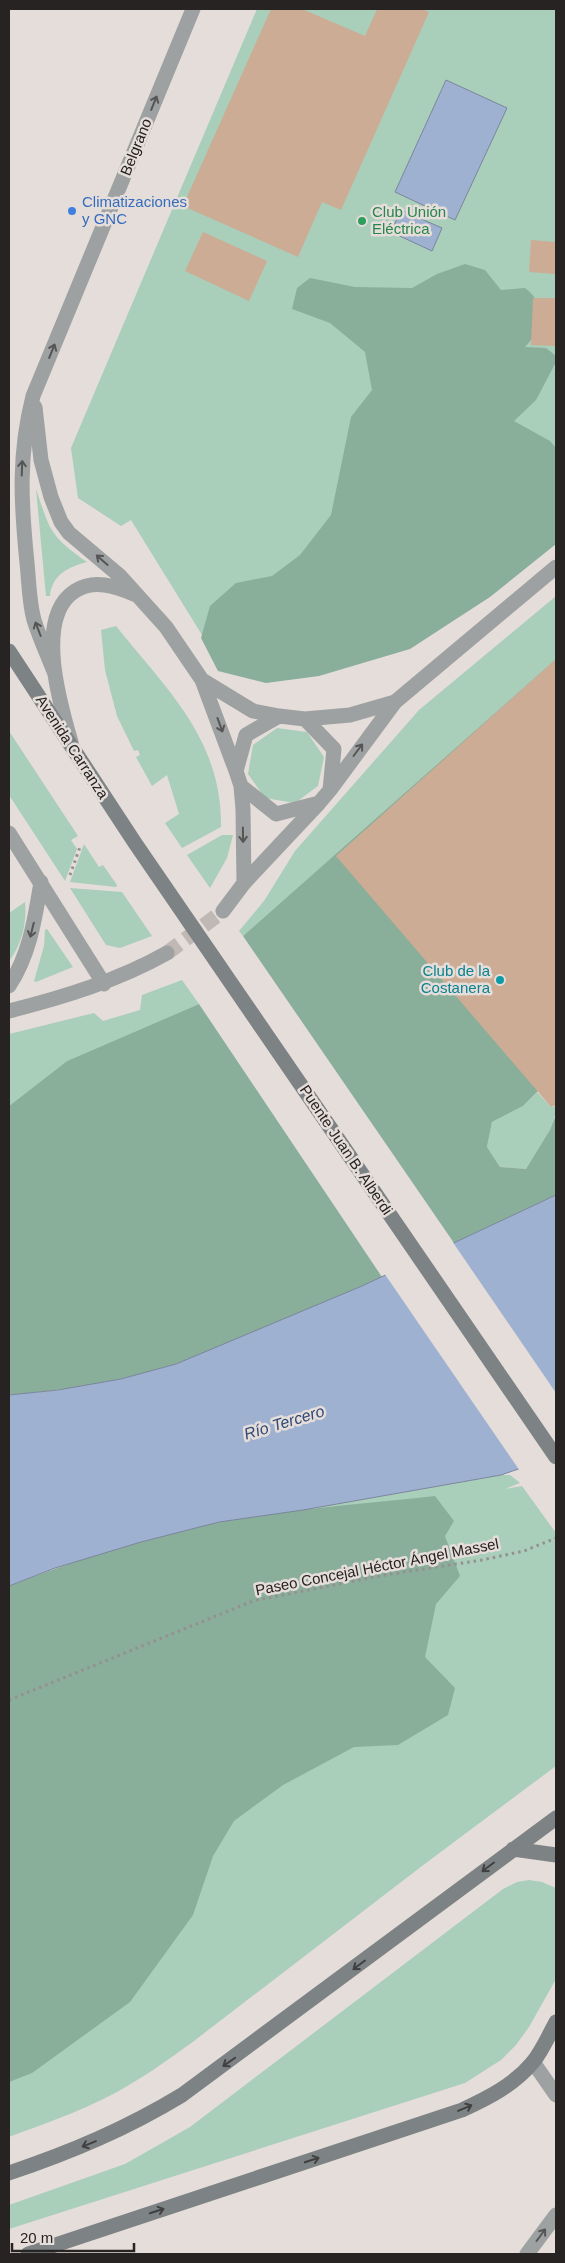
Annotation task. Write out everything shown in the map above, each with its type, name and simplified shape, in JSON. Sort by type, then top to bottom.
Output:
[{"type":"main road","name":"Avenida Carranza","points":[[9,651],[135,843]]},
{"type":"main road","name":"Puente Juan B. Alberdi","points":[[135,843],[556,1457]]},
{"type":"main road","points":[[9,2173],[102,2138],[141,2120],[182,2095],[556,1818]]},
{"type":"main road","points":[[513,1849],[556,1855]]},
{"type":"main road","points":[[28,2254],[462,2110],[491,2096],[514,2080],[533,2062],[556,2022]]},
{"type":"street","name":"Belgrano","points":[[55,674],[34,620],[21,496],[22,449],[33,396],[193,9]]},
{"type":"street","points":[[33,396],[41,460],[51,497],[61,522],[69,533],[120,576],[166,627],[202,680],[241,786],[244,883]]},
{"type":"street","points":[[222,911],[244,883],[330,790],[395,702],[556,567]]},
{"type":"street","points":[[71,744],[60,703],[55,674],[53,636],[58,610],[68,595],[83,586],[95,584],[115,587],[136,595]]},
{"type":"street","points":[[202,680],[253,711],[305,719],[350,714],[395,702]]},
{"type":"street","points":[[236,771],[246,735],[279,716]]},
{"type":"street","points":[[305,719],[334,749],[330,790]]},
{"type":"street","points":[[241,786],[276,814],[319,803]]},
{"type":"street","points":[[9,833],[104,984]]},
{"type":"street","points":[[9,986],[20,966],[32,931],[41,882]]},
{"type":"street","points":[[9,1011],[104,984],[139,969],[167,953]]},
{"type":"street","points":[[533,2062],[556,2095]]},
{"type":"street","points":[[527,2254],[556,2215]]},
{"type":"path","points":[[69,877],[80,847]]},
{"type":"path","name":"Paseo Concejal Héctor Ángel Massel","points":[[9,1700],[253,1601],[385,1575],[482,1560],[524,1551],[556,1538]]},
{"type":"green space","name":"Club Unión Eléctrica","points":[[257,9],[556,9],[556,505],[215,656],[131,520],[121,526],[78,498],[71,448]]},
{"type":"green space","points":[[465,264],[485,270],[501,290],[525,288],[533,295],[541,310],[540,325],[525,347],[546,348],[556,356],[556,362],[536,400],[514,421],[550,441],[556,448],[556,544],[490,597],[410,649],[319,676],[266,683],[218,671],[201,638],[210,606],[236,583],[272,576],[300,555],[331,515],[351,417],[372,390],[365,352],[330,323],[292,309],[297,288],[310,278],[355,287],[412,288],[437,274]]},
{"type":"green space","points":[[36,489],[53,532],[65,546],[87,562],[73,566],[62,573],[54,583],[50,596],[46,596]]},
{"type":"green space","points":[[556,596],[556,659],[243,936],[239,931],[264,901],[295,851],[419,710]]},
{"type":"green space","points":[[116,626],[172,695],[188,718],[202,742],[212,767],[219,796],[221,827],[182,848],[165,823],[179,814],[167,775],[152,786],[136,757],[140,755],[138,750],[134,751],[117,716],[105,670],[101,630]]},
{"type":"green space","points":[[556,659],[556,1073],[523,1106],[492,1122],[487,1147],[500,1167],[526,1169],[550,1130],[556,1115],[556,1195],[454,1243],[243,936]]},
{"type":"green space","points":[[277,728],[307,732],[324,757],[318,786],[295,803],[265,798],[248,774],[253,745]]},
{"type":"green space","points":[[9,731],[78,836],[71,840],[77,849],[65,881],[9,795]]},
{"type":"green space","points":[[222,835],[233,835],[227,858],[210,888],[187,855]]},
{"type":"green space","points":[[84,844],[99,867],[103,865],[117,885],[116,887],[70,882]]},
{"type":"green space","points":[[70,888],[122,892],[152,936],[120,948],[106,945]]},
{"type":"green space","points":[[25,902],[23,933],[9,961],[9,913]]},
{"type":"green space","points":[[47,929],[73,967],[36,982],[34,981],[44,946],[45,930]]},
{"type":"green space","points":[[182,980],[199,1004],[67,1061],[9,1106],[9,1034],[94,1013],[103,1021],[140,1010],[142,995]]},
{"type":"green space","points":[[199,1004],[382,1277],[254,1335],[176,1364],[135,1376],[93,1384],[9,1395],[9,1106],[67,1061]]},
{"type":"green space","points":[[537,1092],[551,1107],[556,1106],[550,1131],[526,1169],[500,1167],[487,1147],[492,1122],[523,1106]]},
{"type":"green space","points":[[501,1475],[510,1475],[520,1483],[505,1489],[522,1486],[556,1533],[556,1766],[190,2044],[152,2070],[101,2100],[9,2137],[9,1586],[219,1522],[303,1510]]},
{"type":"green space","points":[[435,1496],[454,1521],[445,1536],[460,1576],[436,1604],[425,1657],[455,1688],[448,1715],[398,1745],[354,1747],[283,1785],[234,1821],[213,1856],[193,1915],[130,2002],[32,2073],[9,2082],[9,1586],[113,1549],[193,1527],[327,1507]]},
{"type":"green space","points":[[529,1880],[542,1882],[556,1888],[556,1979],[529,2027],[516,2045],[501,2060],[465,2083],[9,2229],[9,2205],[125,2164],[190,2127],[503,1889],[517,1882]]},
{"type":"water","points":[[446,80],[507,108],[455,220],[395,192]]},
{"type":"water","points":[[401,210],[442,228],[432,251],[391,232]]},
{"type":"water","name":"Río Tercero","points":[[556,1195],[556,1456],[501,1475],[303,1510],[219,1522],[141,1542],[55,1568],[9,1586],[9,1395],[58,1390],[121,1379],[176,1364],[362,1286]]},
{"type":"pier","points":[[452,1241],[556,1393],[556,1458],[520,1471],[384,1273]]},
{"type":"building","points":[[271,9],[302,9],[365,36],[377,9],[422,9],[429,12],[341,210],[322,202],[298,257],[183,206]]},
{"type":"building","points":[[203,232],[267,261],[249,301],[185,271]]},
{"type":"building","points":[[531,240],[556,242],[556,274],[529,272]]},
{"type":"building","points":[[533,298],[556,298],[556,346],[531,345]]},
{"type":"building","name":"Club de la Costanera","points":[[556,659],[556,1105],[551,1107],[336,856]]},
{"type":"tunnel","points":[[167,953],[223,911]]},
{"type":"place","name":"Climatizaciones y GNC","points":[[72,211]]},
{"type":"place","name":"Club Unión Eléctrica","points":[[362,221]]},
{"type":"place","name":"Club de la Costanera","points":[[500,980]]}]
